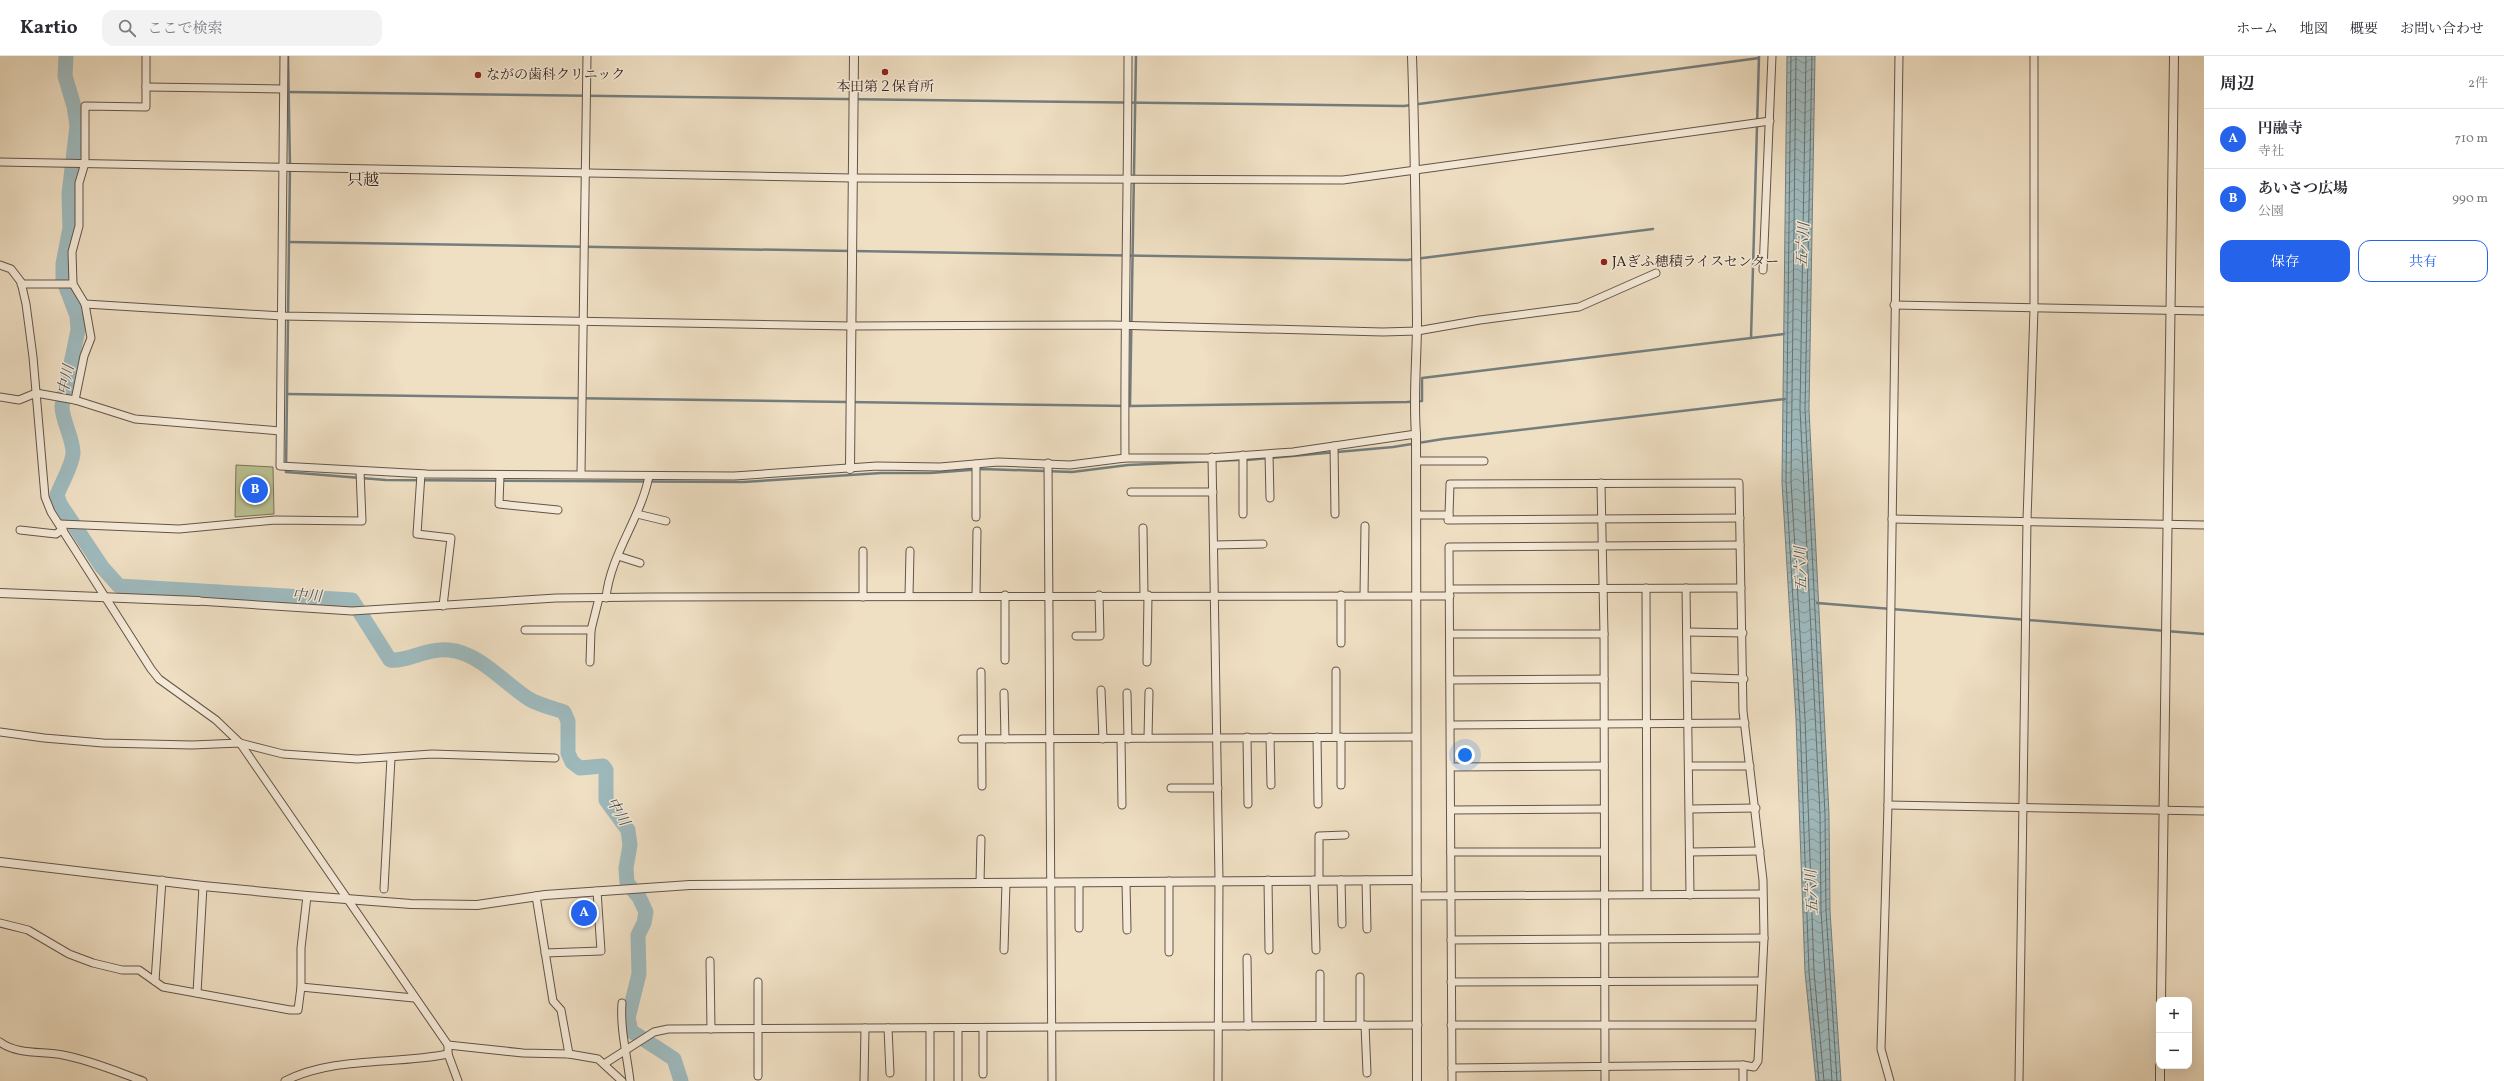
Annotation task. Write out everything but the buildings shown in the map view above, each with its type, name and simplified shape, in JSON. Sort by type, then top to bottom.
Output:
[{"type":"street","points":[[75,400],[84,356],[91,338],[85,304],[71,284],[72,252],[79,226],[79,183],[85,163],[85,106],[146,107],[146,56]]},
{"type":"street","points":[[284,56],[280,466],[421,474],[581,474],[648,477],[734,476],[877,466],[940,467],[998,462],[1070,465],[1125,458],[1212,457],[1269,454],[1416,434]]},
{"type":"street","points":[[581,474],[587,56]]},
{"type":"street","points":[[850,469],[854,56]]},
{"type":"street","points":[[1125,458],[1124,326],[1128,180],[1128,56]]},
{"type":"street","points":[[1412,56],[1416,169],[1417,330],[1413,400],[1416,434],[1417,1081]]},
{"type":"street","points":[[1763,270],[1772,56]]},
{"type":"street","points":[[1890,1081],[1881,1049],[1888,805],[1894,305],[1899,56]]},
{"type":"street","points":[[2019,1081],[2027,520],[2034,309],[2034,56]]},
{"type":"street","points":[[2161,997],[2166,525],[2171,310],[2174,56]]},
{"type":"street","points":[[146,87],[283,89]]},
{"type":"street","points":[[0,162],[284,166],[852,178],[1343,180],[1770,121]]},
{"type":"street","points":[[0,265],[11,269],[21,284],[33,357],[45,497],[61,526],[139,652],[160,679],[216,720],[240,743],[349,899],[414,998],[448,1045],[448,1054],[458,1081]]},
{"type":"street","points":[[85,304],[282,316],[851,326],[1124,326],[1383,332],[1417,330],[1579,307],[1656,273]]},
{"type":"street","points":[[21,284],[71,284]]},
{"type":"street","points":[[1894,305],[2034,309],[2204,311]]},
{"type":"street","points":[[0,397],[19,400],[36,393],[75,400],[135,419],[280,431]]},
{"type":"street","points":[[1334,446],[1335,514]]},
{"type":"street","points":[[1269,454],[1270,498]]},
{"type":"street","points":[[1243,455],[1243,514]]},
{"type":"street","points":[[1212,457],[1218,738],[1218,1081]]},
{"type":"street","points":[[1416,461],[1484,461]]},
{"type":"street","points":[[1048,463],[1052,1081]]},
{"type":"street","points":[[976,464],[976,517]]},
{"type":"street","points":[[61,526],[179,529],[275,520],[362,521],[360,471]]},
{"type":"street","points":[[421,474],[417,534],[451,538],[443,606]]},
{"type":"street","points":[[500,475],[499,504],[558,510]]},
{"type":"street","points":[[590,662],[591,630],[607,581],[637,514],[647,486],[648,477]]},
{"type":"street","points":[[1601,483],[1604,634],[1603,809],[1605,1081]]},
{"type":"street","points":[[1452,1068],[1743,1065],[1754,1067],[1758,1061],[1758,1025],[1764,938],[1762,894],[1763,880],[1756,808],[1745,724],[1741,588],[1740,518],[1739,484],[1450,484],[1448,520],[1740,518]]},
{"type":"street","points":[[1131,492],[1213,492]]},
{"type":"street","points":[[637,514],[666,521]]},
{"type":"street","points":[[1416,515],[1449,515]]},
{"type":"street","points":[[1892,519],[2027,520],[2204,525]]},
{"type":"street","points":[[20,530],[56,534],[61,526]]},
{"type":"street","points":[[1364,595],[1365,526]]},
{"type":"street","points":[[1143,528],[1148,662]]},
{"type":"street","points":[[976,596],[977,531]]},
{"type":"street","points":[[1214,545],[1262,544]]},
{"type":"street","points":[[1452,1081],[1450,547],[1740,545]]},
{"type":"street","points":[[863,551],[863,597]]},
{"type":"street","points":[[909,596],[910,551]]},
{"type":"street","points":[[618,556],[640,563]]},
{"type":"street","points":[[0,593],[105,596],[352,611],[556,598],[1005,595],[1416,595],[1450,592],[1603,588],[1741,588]]},
{"type":"street","points":[[1646,588],[1647,894]]},
{"type":"street","points":[[1686,588],[1689,724],[1690,894]]},
{"type":"street","points":[[1005,595],[1005,660]]},
{"type":"street","points":[[1076,636],[1100,636],[1099,595]]},
{"type":"street","points":[[1341,595],[1341,643]]},
{"type":"street","points":[[525,630],[591,630]]},
{"type":"street","points":[[1687,632],[1743,633]]},
{"type":"street","points":[[1450,634],[1604,634]]},
{"type":"street","points":[[1336,671],[1341,785]]},
{"type":"street","points":[[981,672],[982,786]]},
{"type":"street","points":[[1688,677],[1744,679]]},
{"type":"street","points":[[1450,680],[1604,679]]},
{"type":"street","points":[[1101,690],[1103,739]]},
{"type":"street","points":[[1148,738],[1149,692]]},
{"type":"street","points":[[1004,693],[1005,739]]},
{"type":"street","points":[[1122,805],[1127,693]]},
{"type":"street","points":[[1451,725],[1745,724]]},
{"type":"street","points":[[0,732],[44,738],[103,743],[192,745],[240,743],[283,754],[356,759],[391,758],[432,754],[555,758]]},
{"type":"street","points":[[1270,737],[1271,785]]},
{"type":"street","points":[[1317,737],[1318,804]]},
{"type":"street","points":[[962,738],[1050,740],[1416,737]]},
{"type":"street","points":[[1247,738],[1248,804]]},
{"type":"street","points":[[384,889],[391,758]]},
{"type":"street","points":[[1451,767],[1604,766]]},
{"type":"street","points":[[1689,766],[1750,766]]},
{"type":"street","points":[[1171,788],[1218,788]]},
{"type":"street","points":[[1888,805],[2204,811]]},
{"type":"street","points":[[1690,809],[1756,808]]},
{"type":"street","points":[[1450,810],[1603,809]]},
{"type":"street","points":[[1316,950],[1316,880],[1319,836],[1345,835]]},
{"type":"street","points":[[980,883],[981,839]]},
{"type":"street","points":[[1690,852],[1760,851]]},
{"type":"street","points":[[1451,852],[1604,852]]},
{"type":"street","points":[[0,862],[162,880],[202,886],[307,896],[477,905],[536,896],[690,885],[1079,883],[1219,880],[1417,880]]},
{"type":"street","points":[[155,981],[162,880]]},
{"type":"street","points":[[1268,880],[1269,950]]},
{"type":"street","points":[[1341,880],[1342,924]]},
{"type":"street","points":[[1366,880],[1367,929]]},
{"type":"street","points":[[1169,881],[1169,952]]},
{"type":"street","points":[[1126,882],[1127,930]]},
{"type":"street","points":[[1004,950],[1006,883]]},
{"type":"street","points":[[1079,883],[1079,928]]},
{"type":"street","points":[[197,993],[202,886]]},
{"type":"street","points":[[545,953],[601,951],[597,891]]},
{"type":"street","points":[[1417,896],[1452,897],[1762,894]]},
{"type":"street","points":[[0,923],[28,930],[75,956],[122,970],[139,970],[163,987],[290,1010],[298,1010],[301,988],[301,948],[307,896]]},
{"type":"street","points":[[536,896],[554,1001],[561,1010],[568,1054]]},
{"type":"street","points":[[1451,940],[1764,938]]},
{"type":"street","points":[[1247,958],[1248,1026]]},
{"type":"street","points":[[710,961],[711,1029]]},
{"type":"street","points":[[1320,974],[1320,1025]]},
{"type":"street","points":[[1360,977],[1367,1073]]},
{"type":"street","points":[[1451,982],[1761,981]]},
{"type":"street","points":[[758,982],[758,1076]]},
{"type":"street","points":[[301,988],[414,998]]},
{"type":"street","points":[[622,1003],[621,1024],[627,1050],[630,1081]]},
{"type":"street","points":[[604,1064],[661,1030],[1418,1024]]},
{"type":"street","points":[[1451,1025],[1758,1025]]},
{"type":"street","points":[[864,1081],[865,1028]]},
{"type":"street","points":[[888,1028],[890,1073]]},
{"type":"street","points":[[930,1028],[930,1081]]},
{"type":"street","points":[[958,1028],[958,1081]]},
{"type":"street","points":[[983,1028],[983,1074]]},
{"type":"street","points":[[0,1042],[6,1046],[18,1049],[64,1055],[143,1081]]},
{"type":"street","points":[[448,1045],[523,1052],[568,1054],[598,1059],[622,1081]]},
{"type":"street","points":[[285,1081],[304,1072],[328,1066],[448,1054]]},
{"type":"street","points":[[1743,1065],[1743,1081]]},
{"type":"street","points":[[2160,1069],[2160,1081]]},
{"type":"green space","points":[[236,465],[273,467],[274,514],[235,517]]},
{"type":"water","name":"五六川","points":[[1787,56],[1815,56],[1809,409],[1829,814],[1830,911],[1841,1081],[1816,1081],[1805,972],[1796,719],[1782,482]]},
{"type":"waterway","name":"中川","points":[[66,56],[65,76],[74,106],[77,126],[69,194],[70,228],[63,264],[63,279],[77,316],[78,330],[62,406],[64,418],[72,443],[73,454],[57,495],[60,504],[102,567],[119,586],[352,600],[390,660],[403,659],[432,651],[449,650],[460,652],[481,663],[529,699],[564,712],[568,721],[568,753],[572,762],[580,768],[603,766],[606,770],[606,800],[628,830],[630,845],[626,868],[627,883],[639,897],[646,912],[644,923],[638,935],[639,974],[628,1018],[631,1031],[674,1059],[681,1081]]},
{"type":"waterway","points":[[288,56],[290,166],[286,472],[386,480],[743,482],[881,473],[930,473],[983,469],[1072,472],[1128,465],[1238,460]]},
{"type":"waterway","points":[[1130,406],[1136,56]]},
{"type":"waterway","points":[[1751,338],[1759,56]]},
{"type":"waterway","points":[[288,92],[1404,106],[1759,58]]},
{"type":"waterway","points":[[289,242],[1407,260],[1653,229]]},
{"type":"waterway","points":[[287,394],[1130,406],[1407,402],[1422,401],[1422,378],[1784,334]]},
{"type":"waterway","points":[[1247,460],[1393,447],[1443,439],[1785,399]]},
{"type":"waterway","points":[[1817,603],[2204,634]]},
{"type":"place","name":"本田第２保育所","points":[[885,72]]},
{"type":"place","name":"ながの歯科クリニック","points":[[478,75]]},
{"type":"place","name":"JAぎふ穂積ライスセンター","points":[[1604,262]]},
{"type":"place","name":"あいさつ広場","points":[[255,490]]},
{"type":"place","name":"円融寺","points":[[584,913]]},
{"type":"district","name":"只越","points":[[363,181]]}]
